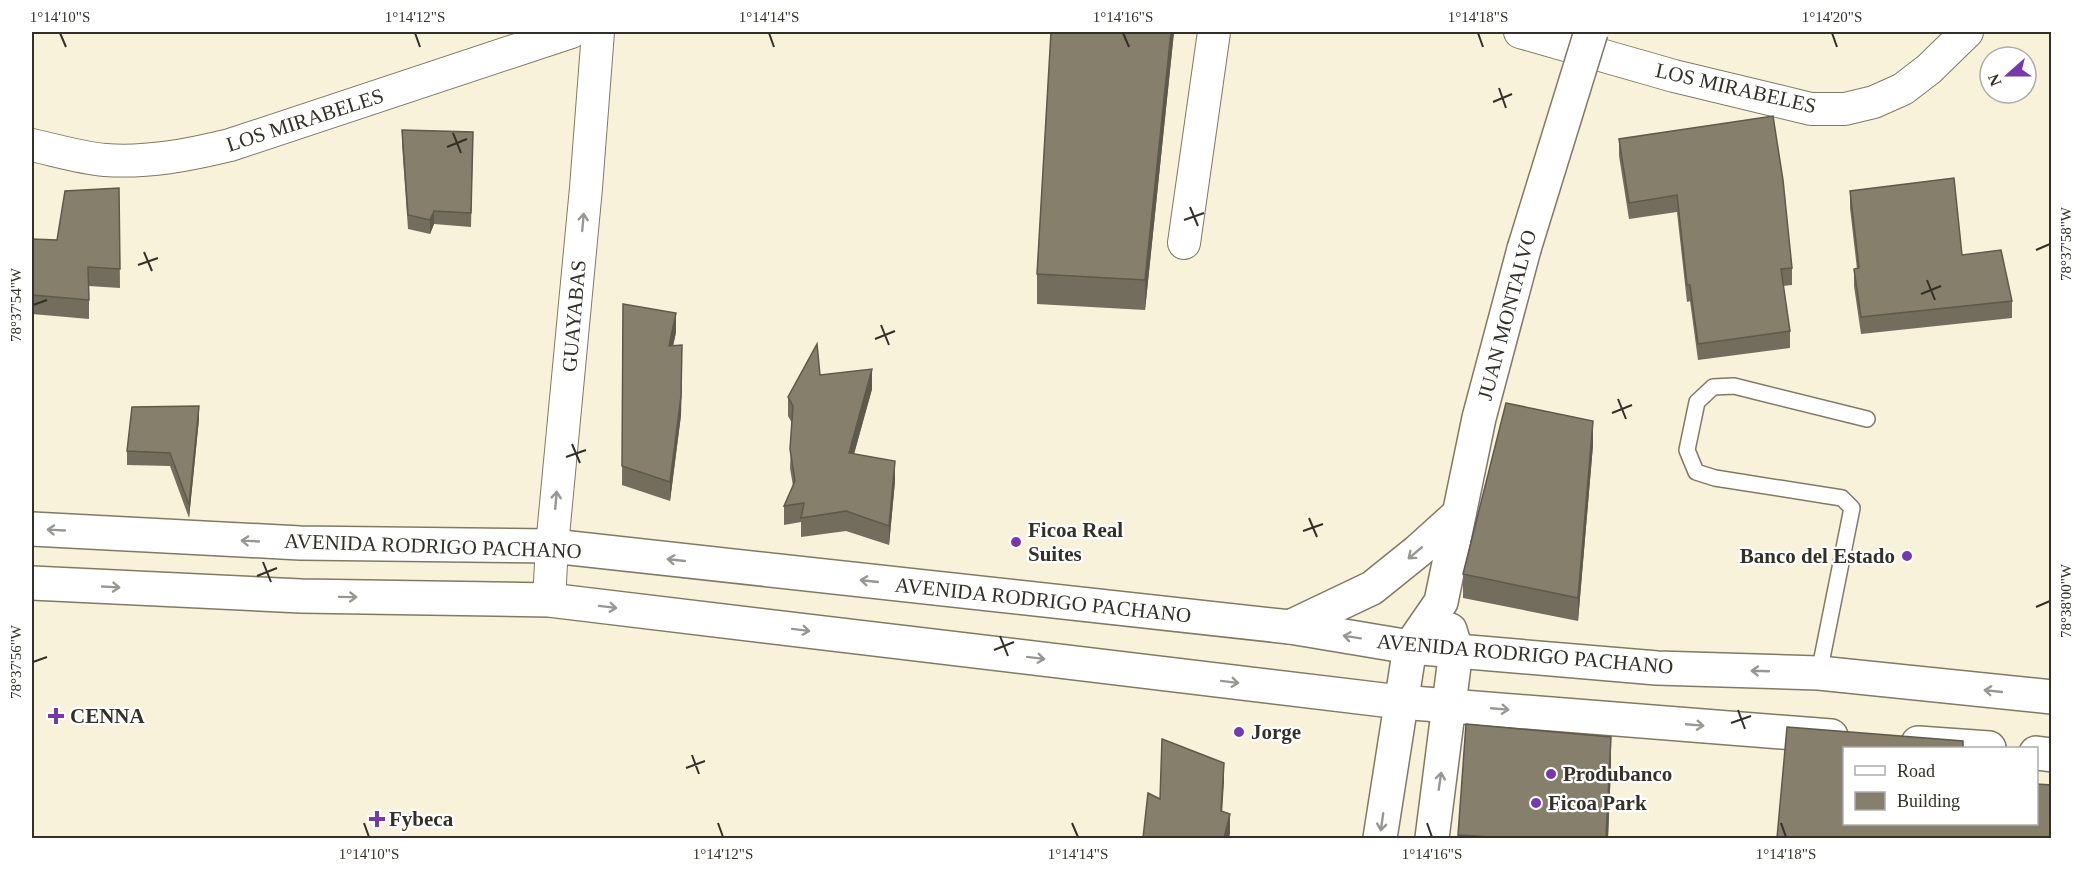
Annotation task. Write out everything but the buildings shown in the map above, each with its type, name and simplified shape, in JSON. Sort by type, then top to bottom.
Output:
[{"type":"main road","name":"JUAN MONTALVO","points":[[1380,838],[1410,647],[1441,602],[1479,418],[1524,249],[1591,32]]},
{"type":"main road","points":[[1290,627],[1372,588],[1419,551],[1459,514]]},
{"type":"main road","name":"AVENIDA RODRIGO PACHANO","points":[[32,529],[300,543],[552,546],[1290,627],[1410,647],[1657,668],[1819,673],[2052,698]]},
{"type":"main road","points":[[300,543],[301,596]]},
{"type":"main road","points":[[32,583],[301,596],[549,600],[1400,702],[1976,747]]},
{"type":"main road","name":"JUAN MONTALVO","points":[[1432,838],[1456,650],[1441,602]]},
{"type":"street","name":"LOS MIRABELES","points":[[32,145],[102,160],[139,161],[189,155],[230,145],[571,32]]},
{"type":"street","name":"GUAYABAS","points":[[549,600],[598,32]]},
{"type":"street","points":[[1184,243],[1214,32]]},
{"type":"street","name":"LOS MIRABELES","points":[[1520,32],[1674,76],[1811,109],[1845,109],[1874,102],[1903,89],[1929,69],[1967,32]]},
{"type":"lane","points":[[1819,673],[1852,508],[1842,498],[1715,478],[1696,472],[1687,450],[1697,402],[1713,387],[1734,386],[1867,419]]},
{"type":"place","name":"Ficoa Real Suites","points":[[1016,542]]},
{"type":"place","name":"Banco del Estado","points":[[1907,556]]},
{"type":"place","name":"CENNA","points":[[56,716]]},
{"type":"place","name":"Jorge","points":[[1239,732]]},
{"type":"place","name":"Produbanco","points":[[1551,774]]},
{"type":"place","name":"Ficoa Park","points":[[1536,803]]},
{"type":"place","name":"Fybeca","points":[[377,819]]}]
